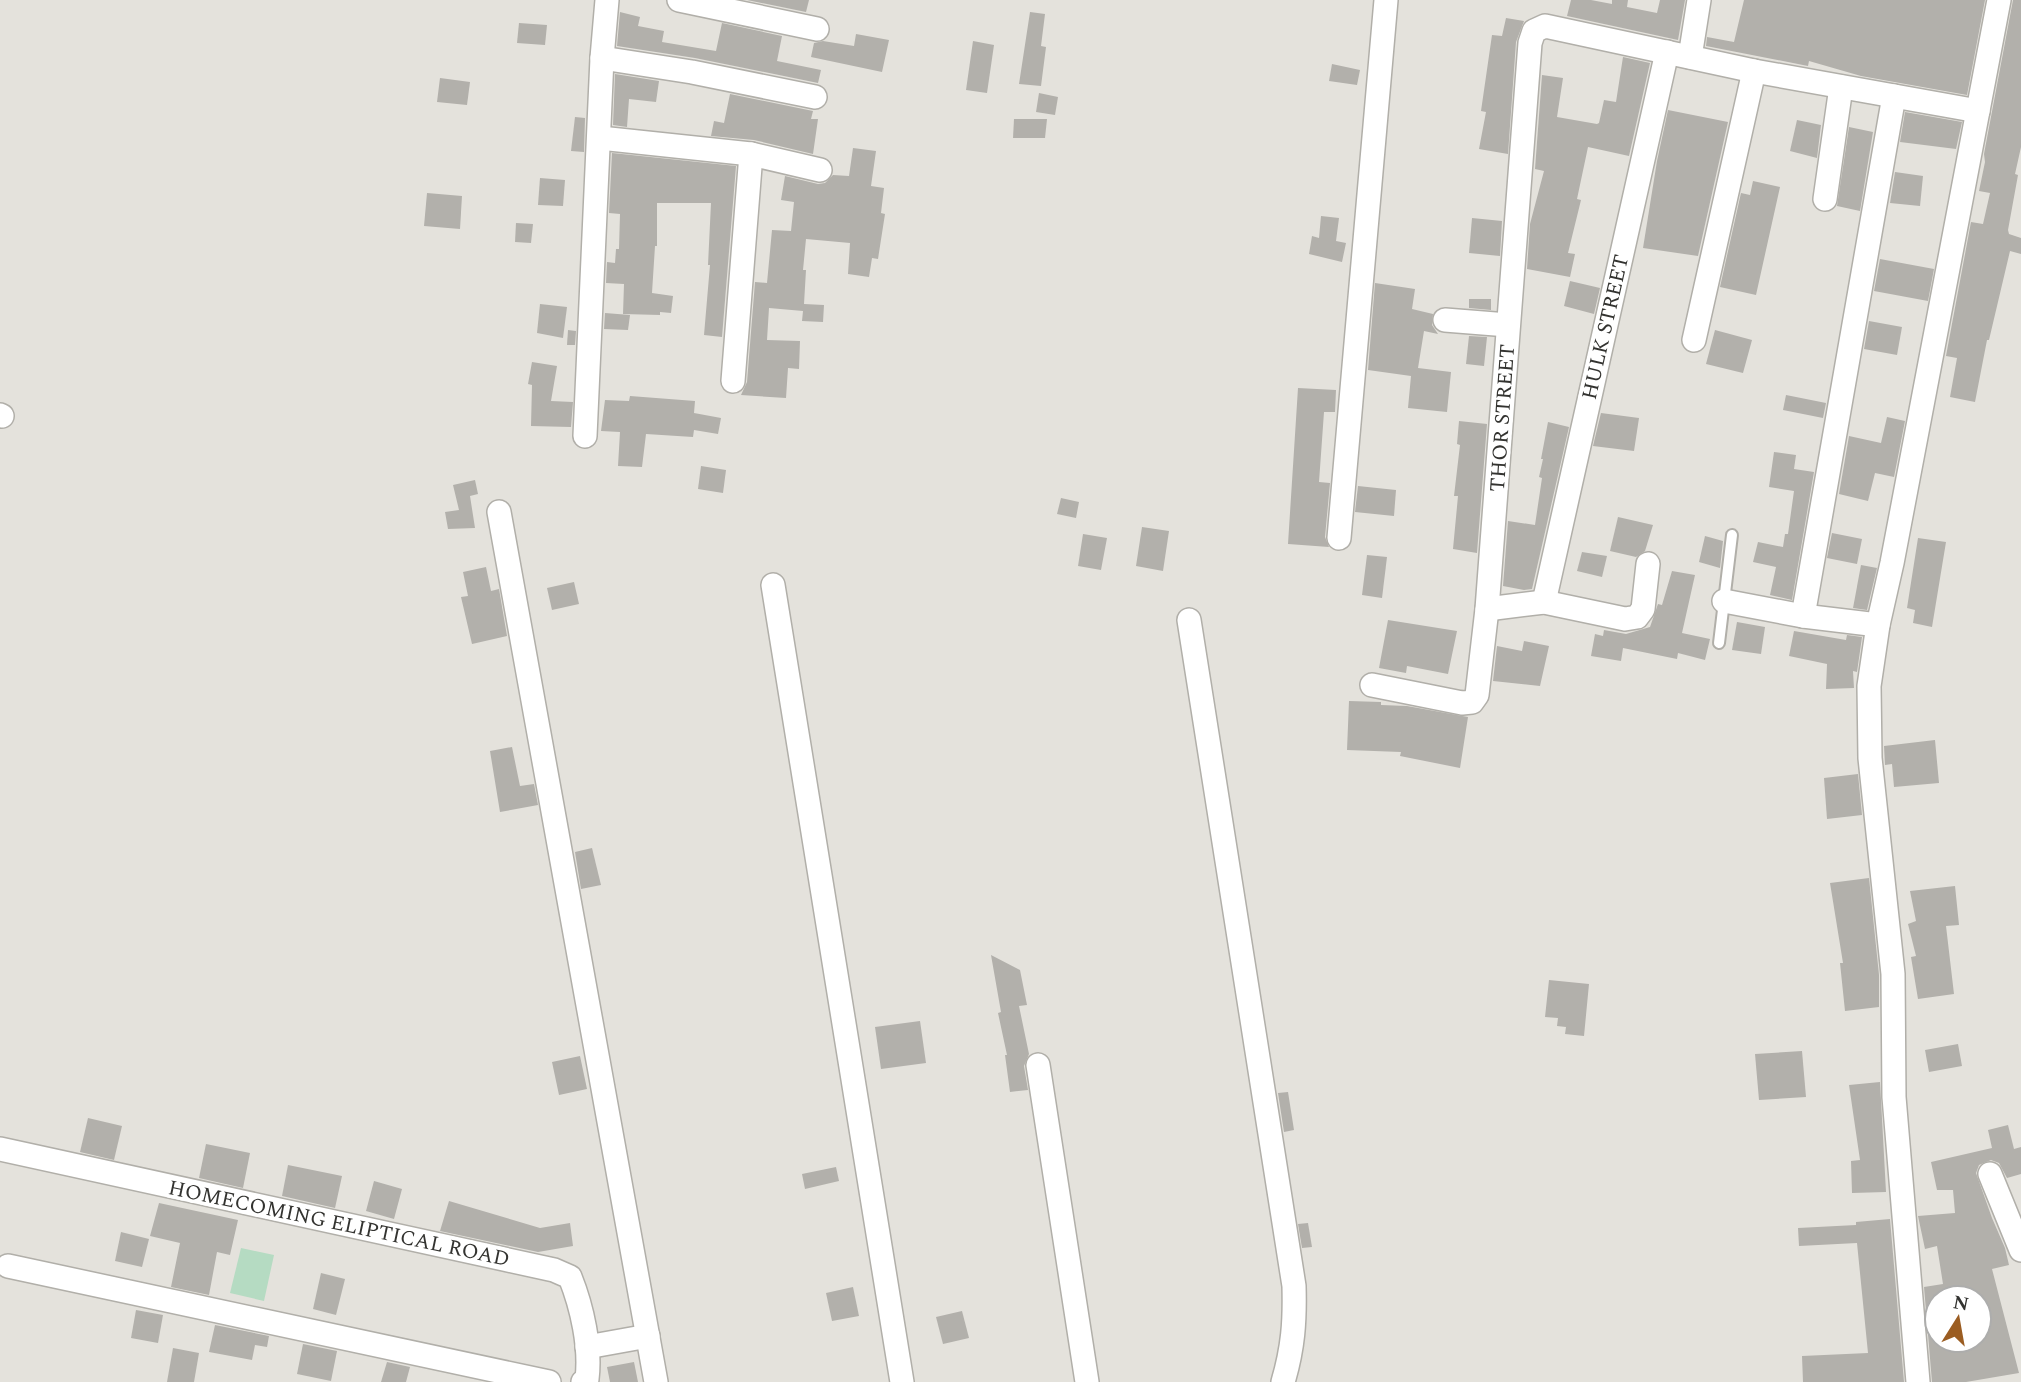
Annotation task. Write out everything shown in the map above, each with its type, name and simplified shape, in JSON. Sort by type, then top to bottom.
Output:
[{"type":"street","points":[[585,436],[607,0]]},
{"type":"street","points":[[679,0],[817,29]]},
{"type":"street","points":[[1339,538],[1386,0]]},
{"type":"street","points":[[1690,57],[1699,0]]},
{"type":"street","points":[[1918,1382],[1894,1097],[1893,974],[1870,758],[1869,686],[1878,625],[1999,0]]},
{"type":"street","name":"THOR STREET","points":[[1372,685],[1462,704],[1472,702],[1477,695],[1488,609],[1530,43],[1534,31],[1545,26],[1667,52]]},
{"type":"street","points":[[1667,52],[1754,71],[1978,111]]},
{"type":"street","name":"HULK STREET","points":[[1544,602],[1667,52]]},
{"type":"street","points":[[602,58],[692,72],[815,97]]},
{"type":"street","points":[[1694,340],[1754,71]]},
{"type":"street","points":[[1825,199],[1841,87]]},
{"type":"street","points":[[1803,616],[1894,96]]},
{"type":"street","points":[[600,138],[751,154],[820,170]]},
{"type":"street","points":[[733,381],[751,154]]},
{"type":"street","points":[[1445,320],[1508,325]]},
{"type":"street","points":[[499,512],[656,1382]]},
{"type":"street","points":[[1488,609],[1544,602],[1625,619],[1637,617],[1643,609],[1648,564]]},
{"type":"street","points":[[773,586],[902,1382]]},
{"type":"street","points":[[1724,601],[1803,616],[1878,625]]},
{"type":"street","points":[[1189,620],[1294,1286],[1295,1329],[1292,1354],[1283,1382]]},
{"type":"street","points":[[1038,1065],[1087,1382]]},
{"type":"street","name":"HOMECOMING ELIPTICAL ROAD","points":[[0,1150],[554,1270],[570,1277],[578,1296],[589,1365],[587,1379],[583,1382]]},
{"type":"street","points":[[1990,1174],[2021,1250]]},
{"type":"street","points":[[8,1266],[549,1382]]},
{"type":"street","points":[[587,1347],[648,1336]]},
{"type":"lane","points":[[1719,643],[1732,536]]},
{"type":"green space","points":[[241,1248],[274,1255],[264,1301],[230,1293]]},
{"type":"building","points":[[747,0],[809,0],[806,12]]},
{"type":"building","points":[[1571,0],[1612,4],[1612,0],[1628,0],[1627,7],[1657,13],[1660,0],[1685,0],[1678,40],[1567,16]]},
{"type":"building","points":[[1744,0],[1985,0],[1967,95],[1861,76],[1809,61],[1808,66],[1706,46],[1707,37],[1734,42]]},
{"type":"building","points":[[2013,0],[2021,0],[2021,147],[2008,230],[2009,234],[2021,238],[2021,254],[2010,251],[1987,340],[1975,402],[1950,397],[1957,358],[1946,356],[1971,222],[1983,224],[1990,193],[1979,191]]},
{"type":"building","points":[[620,12],[640,17],[638,26],[664,31],[662,42],[716,51],[722,23],[782,36],[777,61],[821,70],[818,83],[695,58],[617,46]]},
{"type":"building","points":[[1030,12],[1045,14],[1041,46],[1046,47],[1041,86],[1019,84]]},
{"type":"building","points":[[1506,18],[1524,21],[1516,42],[1508,154],[1479,149],[1486,112],[1481,111],[1492,35],[1502,36]]},
{"type":"building","points":[[519,23],[547,25],[545,45],[517,43]]},
{"type":"building","points":[[856,34],[889,40],[882,72],[811,57],[814,43],[823,41],[854,46]]},
{"type":"building","points":[[973,41],[994,45],[987,93],[966,90]]},
{"type":"building","points":[[1623,57],[1650,63],[1629,156],[1588,147],[1577,199],[1581,200],[1568,253],[1575,254],[1570,277],[1527,269],[1530,224],[1544,171],[1535,169],[1542,75],[1563,78],[1557,117],[1597,124],[1604,100],[1616,102]]},
{"type":"building","points":[[1332,64],[1360,70],[1357,85],[1329,81]]},
{"type":"building","points":[[615,74],[659,81],[656,102],[629,99],[627,127],[613,125]]},
{"type":"building","points":[[440,78],[470,82],[467,105],[437,102]]},
{"type":"building","points":[[1039,93],[1058,97],[1055,115],[1036,112]]},
{"type":"building","points":[[730,94],[813,111],[811,119],[818,119],[813,154],[754,140],[711,136],[714,121],[724,123]]},
{"type":"building","points":[[1668,110],[1728,122],[1698,256],[1643,248]]},
{"type":"building","points":[[1905,112],[1962,122],[1956,149],[1900,142]]},
{"type":"building","points":[[575,117],[585,118],[584,152],[571,151]]},
{"type":"building","points":[[1014,119],[1047,119],[1045,138],[1013,138]]},
{"type":"building","points":[[1797,120],[1821,125],[1817,158],[1790,151]]},
{"type":"building","points":[[1849,127],[1873,132],[1860,211],[1837,206]]},
{"type":"building","points":[[853,148],[876,151],[871,186],[884,188],[881,213],[885,214],[878,259],[872,258],[869,277],[848,274],[850,243],[806,239],[804,304],[824,305],[823,322],[802,321],[803,311],[769,308],[767,340],[800,341],[799,369],[788,368],[786,398],[741,395],[747,382],[755,282],[767,283],[772,230],[791,231],[794,202],[781,200],[785,176],[818,184],[825,183],[833,175],[849,176]]},
{"type":"building","points":[[612,153],[736,166],[722,337],[704,335],[710,265],[711,203],[657,203],[657,246],[652,293],[673,296],[671,313],[623,314],[624,284],[606,283],[607,262],[615,263],[616,249],[619,249],[620,214],[609,213]]},
{"type":"building","points":[[1895,172],[1923,176],[1920,206],[1890,203]]},
{"type":"building","points":[[540,178],[565,180],[563,206],[538,205]]},
{"type":"building","points":[[1753,181],[1780,187],[1756,295],[1720,287],[1741,193],[1750,195]]},
{"type":"building","points":[[427,193],[462,196],[460,229],[424,226]]},
{"type":"building","points":[[1321,216],[1339,218],[1336,241],[1346,243],[1342,262],[1309,254],[1312,236],[1319,238]]},
{"type":"building","points":[[1472,218],[1502,221],[1500,256],[1469,253]]},
{"type":"building","points":[[516,223],[533,224],[531,243],[515,242]]},
{"type":"building","points":[[1880,259],[1934,269],[1928,301],[1874,291]]},
{"type":"building","points":[[1570,281],[1600,288],[1594,314],[1564,306]]},
{"type":"building","points":[[1375,283],[1415,289],[1412,309],[1433,314],[1432,325],[1438,334],[1424,331],[1418,368],[1451,372],[1447,412],[1408,408],[1411,376],[1368,370]]},
{"type":"building","points":[[1469,299],[1491,299],[1491,310],[1469,308]]},
{"type":"building","points":[[540,304],[567,307],[563,338],[537,333]]},
{"type":"building","points":[[605,313],[630,315],[628,330],[604,329]]},
{"type":"building","points":[[1869,321],[1902,327],[1897,355],[1864,349]]},
{"type":"building","points":[[568,330],[576,331],[575,345],[567,345]]},
{"type":"building","points":[[1715,330],[1752,340],[1743,373],[1706,364]]},
{"type":"building","points":[[1469,336],[1487,337],[1484,366],[1466,364]]},
{"type":"building","points":[[532,362],[557,366],[551,401],[573,402],[571,427],[531,426],[532,385],[528,384]]},
{"type":"building","points":[[1298,388],[1336,390],[1335,412],[1324,412],[1319,482],[1330,483],[1325,537],[1329,547],[1288,544]]},
{"type":"building","points":[[1786,395],[1826,403],[1823,418],[1783,410]]},
{"type":"building","points":[[630,396],[695,401],[694,413],[721,418],[718,434],[694,430],[693,437],[646,434],[642,467],[618,466],[620,432],[601,431],[605,400],[629,401]]},
{"type":"building","points":[[1601,413],[1639,418],[1634,451],[1593,446]]},
{"type":"building","points":[[1887,417],[1905,421],[1894,477],[1875,473],[1868,501],[1839,494],[1849,436],[1881,443]]},
{"type":"building","points":[[1459,421],[1487,424],[1477,553],[1453,549],[1458,496],[1454,496],[1460,445],[1457,444]]},
{"type":"building","points":[[1548,422],[1569,427],[1532,589],[1503,586],[1508,521],[1535,525],[1542,478],[1539,477],[1541,459]]},
{"type":"building","points":[[1774,452],[1796,455],[1794,469],[1814,472],[1792,600],[1770,595],[1776,567],[1753,562],[1758,542],[1783,547],[1785,534],[1788,534],[1794,491],[1769,487]]},
{"type":"building","points":[[701,466],[726,470],[723,493],[698,489]]},
{"type":"building","points":[[475,480],[478,494],[470,496],[475,528],[448,529],[445,512],[459,510],[453,485]]},
{"type":"building","points":[[1358,486],[1396,490],[1394,516],[1355,512]]},
{"type":"building","points":[[1061,498],[1079,502],[1076,518],[1057,514]]},
{"type":"building","points":[[1618,517],[1653,525],[1645,551],[1636,557],[1610,551]]},
{"type":"building","points":[[1142,527],[1169,531],[1163,571],[1136,566]]},
{"type":"building","points":[[1832,533],[1862,539],[1857,564],[1827,558]]},
{"type":"building","points":[[1083,534],[1107,538],[1101,570],[1078,566]]},
{"type":"building","points":[[1705,536],[1723,541],[1720,568],[1699,562]]},
{"type":"building","points":[[1918,538],[1946,542],[1932,627],[1913,623],[1915,610],[1907,608]]},
{"type":"building","points":[[1582,552],[1607,556],[1602,577],[1577,571]]},
{"type":"building","points":[[1367,555],[1387,557],[1382,598],[1362,595]]},
{"type":"building","points":[[1861,565],[1877,568],[1867,610],[1853,608]]},
{"type":"building","points":[[486,567],[491,591],[499,589],[507,636],[472,644],[461,597],[468,596],[463,572]]},
{"type":"building","points":[[1672,571],[1695,575],[1682,633],[1710,639],[1705,660],[1678,653],[1677,659],[1623,648],[1621,661],[1591,656],[1595,634],[1603,636],[1604,630],[1626,634],[1650,627],[1658,604],[1662,605]]},
{"type":"building","points":[[574,582],[579,604],[552,610],[547,588]]},
{"type":"building","points":[[1388,620],[1457,631],[1448,674],[1407,666],[1406,673],[1379,668]]},
{"type":"building","points":[[1737,622],[1765,627],[1761,654],[1732,650]]},
{"type":"building","points":[[1794,631],[1846,640],[1847,635],[1862,637],[1857,672],[1853,671],[1854,688],[1826,689],[1827,664],[1789,656]]},
{"type":"building","points":[[1524,641],[1549,646],[1540,686],[1493,681],[1497,646],[1522,651]]},
{"type":"building","points":[[1349,701],[1381,702],[1381,705],[1407,706],[1468,717],[1460,768],[1400,756],[1401,752],[1347,750]]},
{"type":"building","points":[[1935,740],[1939,783],[1894,787],[1892,764],[1885,765],[1884,746]]},
{"type":"building","points":[[512,747],[520,786],[534,784],[538,805],[500,812],[490,751]]},
{"type":"building","points":[[1858,774],[1862,815],[1827,819],[1824,778]]},
{"type":"building","points":[[592,848],[601,885],[581,889],[575,852]]},
{"type":"building","points":[[1869,878],[1879,975],[1879,1007],[1845,1011],[1840,963],[1843,963],[1830,883]]},
{"type":"building","points":[[1955,886],[1959,925],[1946,926],[1954,994],[1918,999],[1911,957],[1916,956],[1908,924],[1916,921],[1910,891]]},
{"type":"building","points":[[991,955],[1020,970],[1027,1005],[1019,1006],[1029,1054],[1024,1066],[1028,1090],[1010,1092],[1007,1055],[998,1013],[1001,1012]]},
{"type":"building","points":[[1549,980],[1589,984],[1584,1036],[1565,1034],[1566,1027],[1557,1026],[1558,1018],[1545,1017]]},
{"type":"building","points":[[920,1021],[926,1063],[881,1069],[875,1027]]},
{"type":"building","points":[[1958,1044],[1962,1066],[1929,1072],[1925,1050]]},
{"type":"building","points":[[1802,1051],[1806,1097],[1759,1100],[1755,1054]]},
{"type":"building","points":[[580,1056],[587,1089],[559,1095],[552,1062]]},
{"type":"building","points":[[1880,1082],[1886,1192],[1852,1193],[1851,1161],[1860,1160],[1849,1085]]},
{"type":"building","points":[[1288,1092],[1294,1130],[1284,1132],[1278,1093]]},
{"type":"building","points":[[88,1118],[122,1126],[114,1160],[80,1152]]},
{"type":"building","points":[[2008,1125],[2014,1149],[2021,1147],[2021,1174],[2007,1178],[1999,1163],[1991,1160],[1979,1165],[1976,1173],[2009,1265],[1992,1269],[2019,1373],[1966,1382],[1932,1382],[1930,1354],[1993,1354],[1993,1284],[1943,1284],[1937,1246],[1925,1249],[1918,1216],[1955,1213],[1953,1190],[1937,1190],[1931,1162],[1992,1148],[1988,1130]]},
{"type":"building","points":[[206,1144],[250,1153],[243,1188],[199,1178]]},
{"type":"building","points":[[288,1165],[342,1176],[335,1208],[282,1196]]},
{"type":"building","points":[[836,1167],[839,1181],[805,1189],[802,1174]]},
{"type":"building","points":[[374,1181],[402,1189],[394,1219],[366,1211]]},
{"type":"building","points":[[449,1201],[540,1228],[570,1223],[573,1246],[538,1252],[440,1231]]},
{"type":"building","points":[[159,1203],[238,1220],[230,1255],[217,1252],[209,1295],[171,1287],[180,1243],[150,1236]]},
{"type":"building","points":[[1890,1219],[1904,1382],[1803,1382],[1802,1356],[1868,1353],[1857,1243],[1799,1246],[1798,1228],[1856,1225],[1856,1222]]},
{"type":"building","points":[[1308,1223],[1312,1247],[1302,1248],[1298,1224]]},
{"type":"building","points":[[121,1232],[149,1239],[142,1267],[115,1261]]},
{"type":"building","points":[[321,1273],[345,1279],[336,1315],[313,1309]]},
{"type":"building","points":[[853,1287],[859,1316],[832,1321],[826,1293]]},
{"type":"building","points":[[136,1310],[163,1315],[158,1343],[131,1338]]},
{"type":"building","points":[[962,1311],[969,1338],[943,1344],[936,1317]]},
{"type":"building","points":[[215,1325],[269,1336],[267,1347],[255,1345],[252,1360],[209,1352]]},
{"type":"building","points":[[303,1344],[337,1351],[331,1381],[297,1374]]},
{"type":"building","points":[[173,1348],[199,1353],[194,1382],[167,1382]]},
{"type":"building","points":[[387,1362],[410,1367],[406,1382],[381,1382]]},
{"type":"building","points":[[634,1362],[638,1382],[610,1382],[607,1367]]}]
